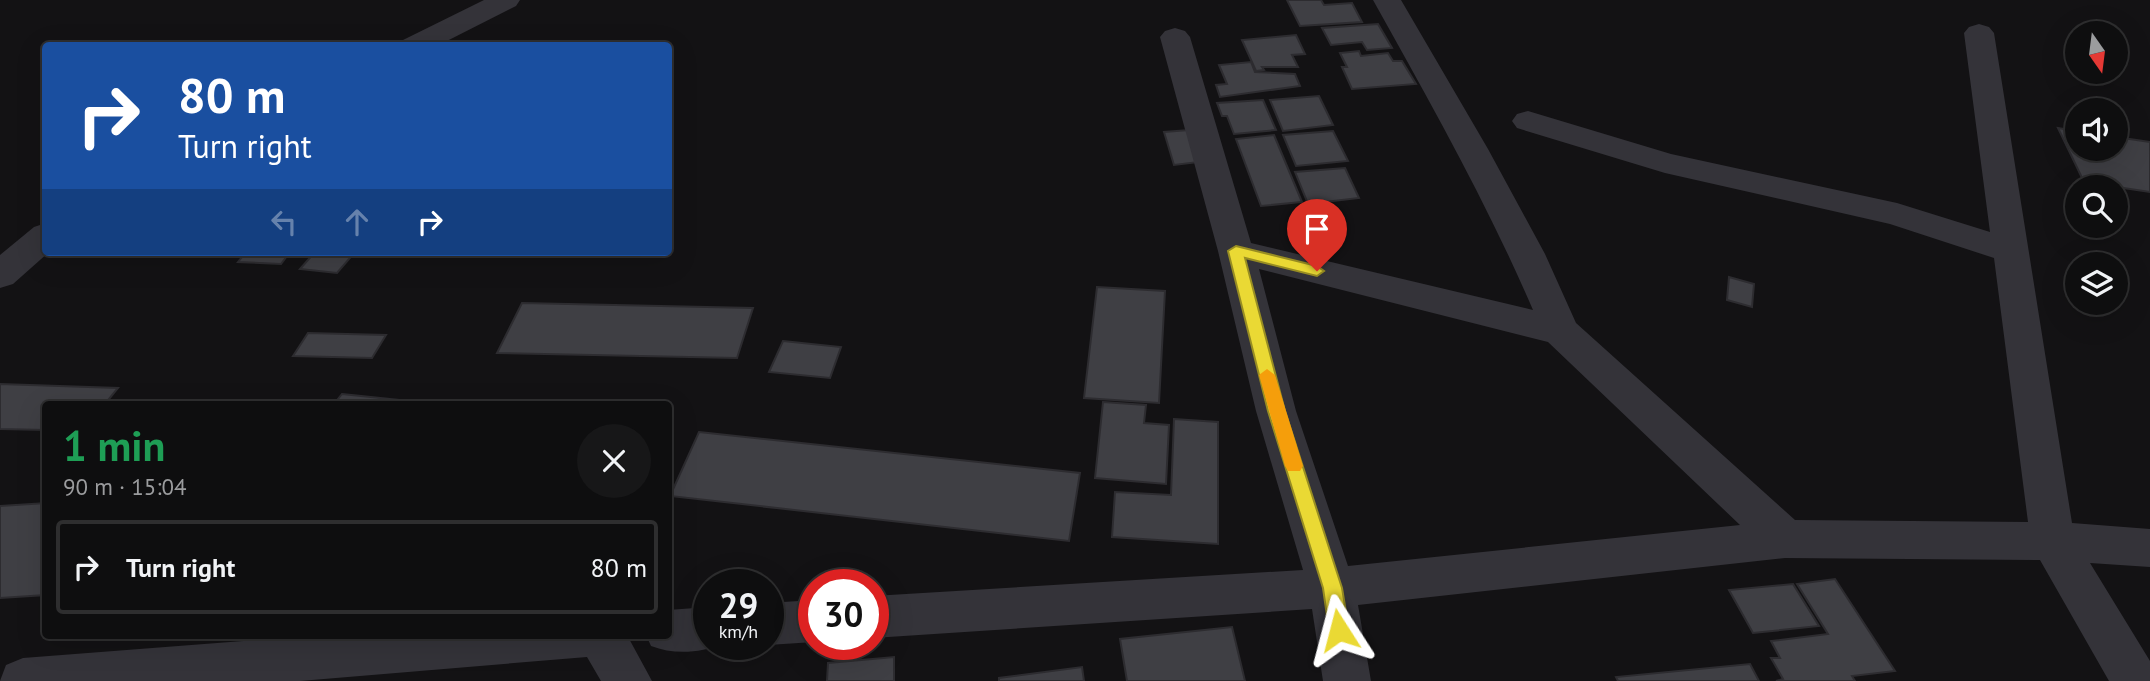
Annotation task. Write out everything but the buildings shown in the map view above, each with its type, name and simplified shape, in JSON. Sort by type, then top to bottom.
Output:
[{"type":"street","points":[[421,42],[506,0]]},
{"type":"street","points":[[1387,0],[1514,231],[1560,331],[1785,539]]},
{"type":"street","points":[[1979,33],[2053,541],[2135,681]]},
{"type":"street","points":[[1175,37],[1236,251],[1276,411],[1332,588],[1347,681]]},
{"type":"street","points":[[1528,121],[1665,163],[1897,214],[2010,251]]},
{"type":"street","points":[[0,275],[42,238]]},
{"type":"street","points":[[1236,251],[1560,331]]},
{"type":"street","points":[[889,616],[1332,588],[1785,539],[2053,541],[2150,548]]},
{"type":"street","points":[[672,631],[693,629]]},
{"type":"street","points":[[23,681],[550,639]]},
{"type":"street","points":[[602,639],[628,681]]},
{"type":"slow traffic","points":[[1267,375],[1294,466]]},
{"type":"route","points":[[1317,271],[1236,251],[1276,411],[1332,588],[1339,630]]}]
